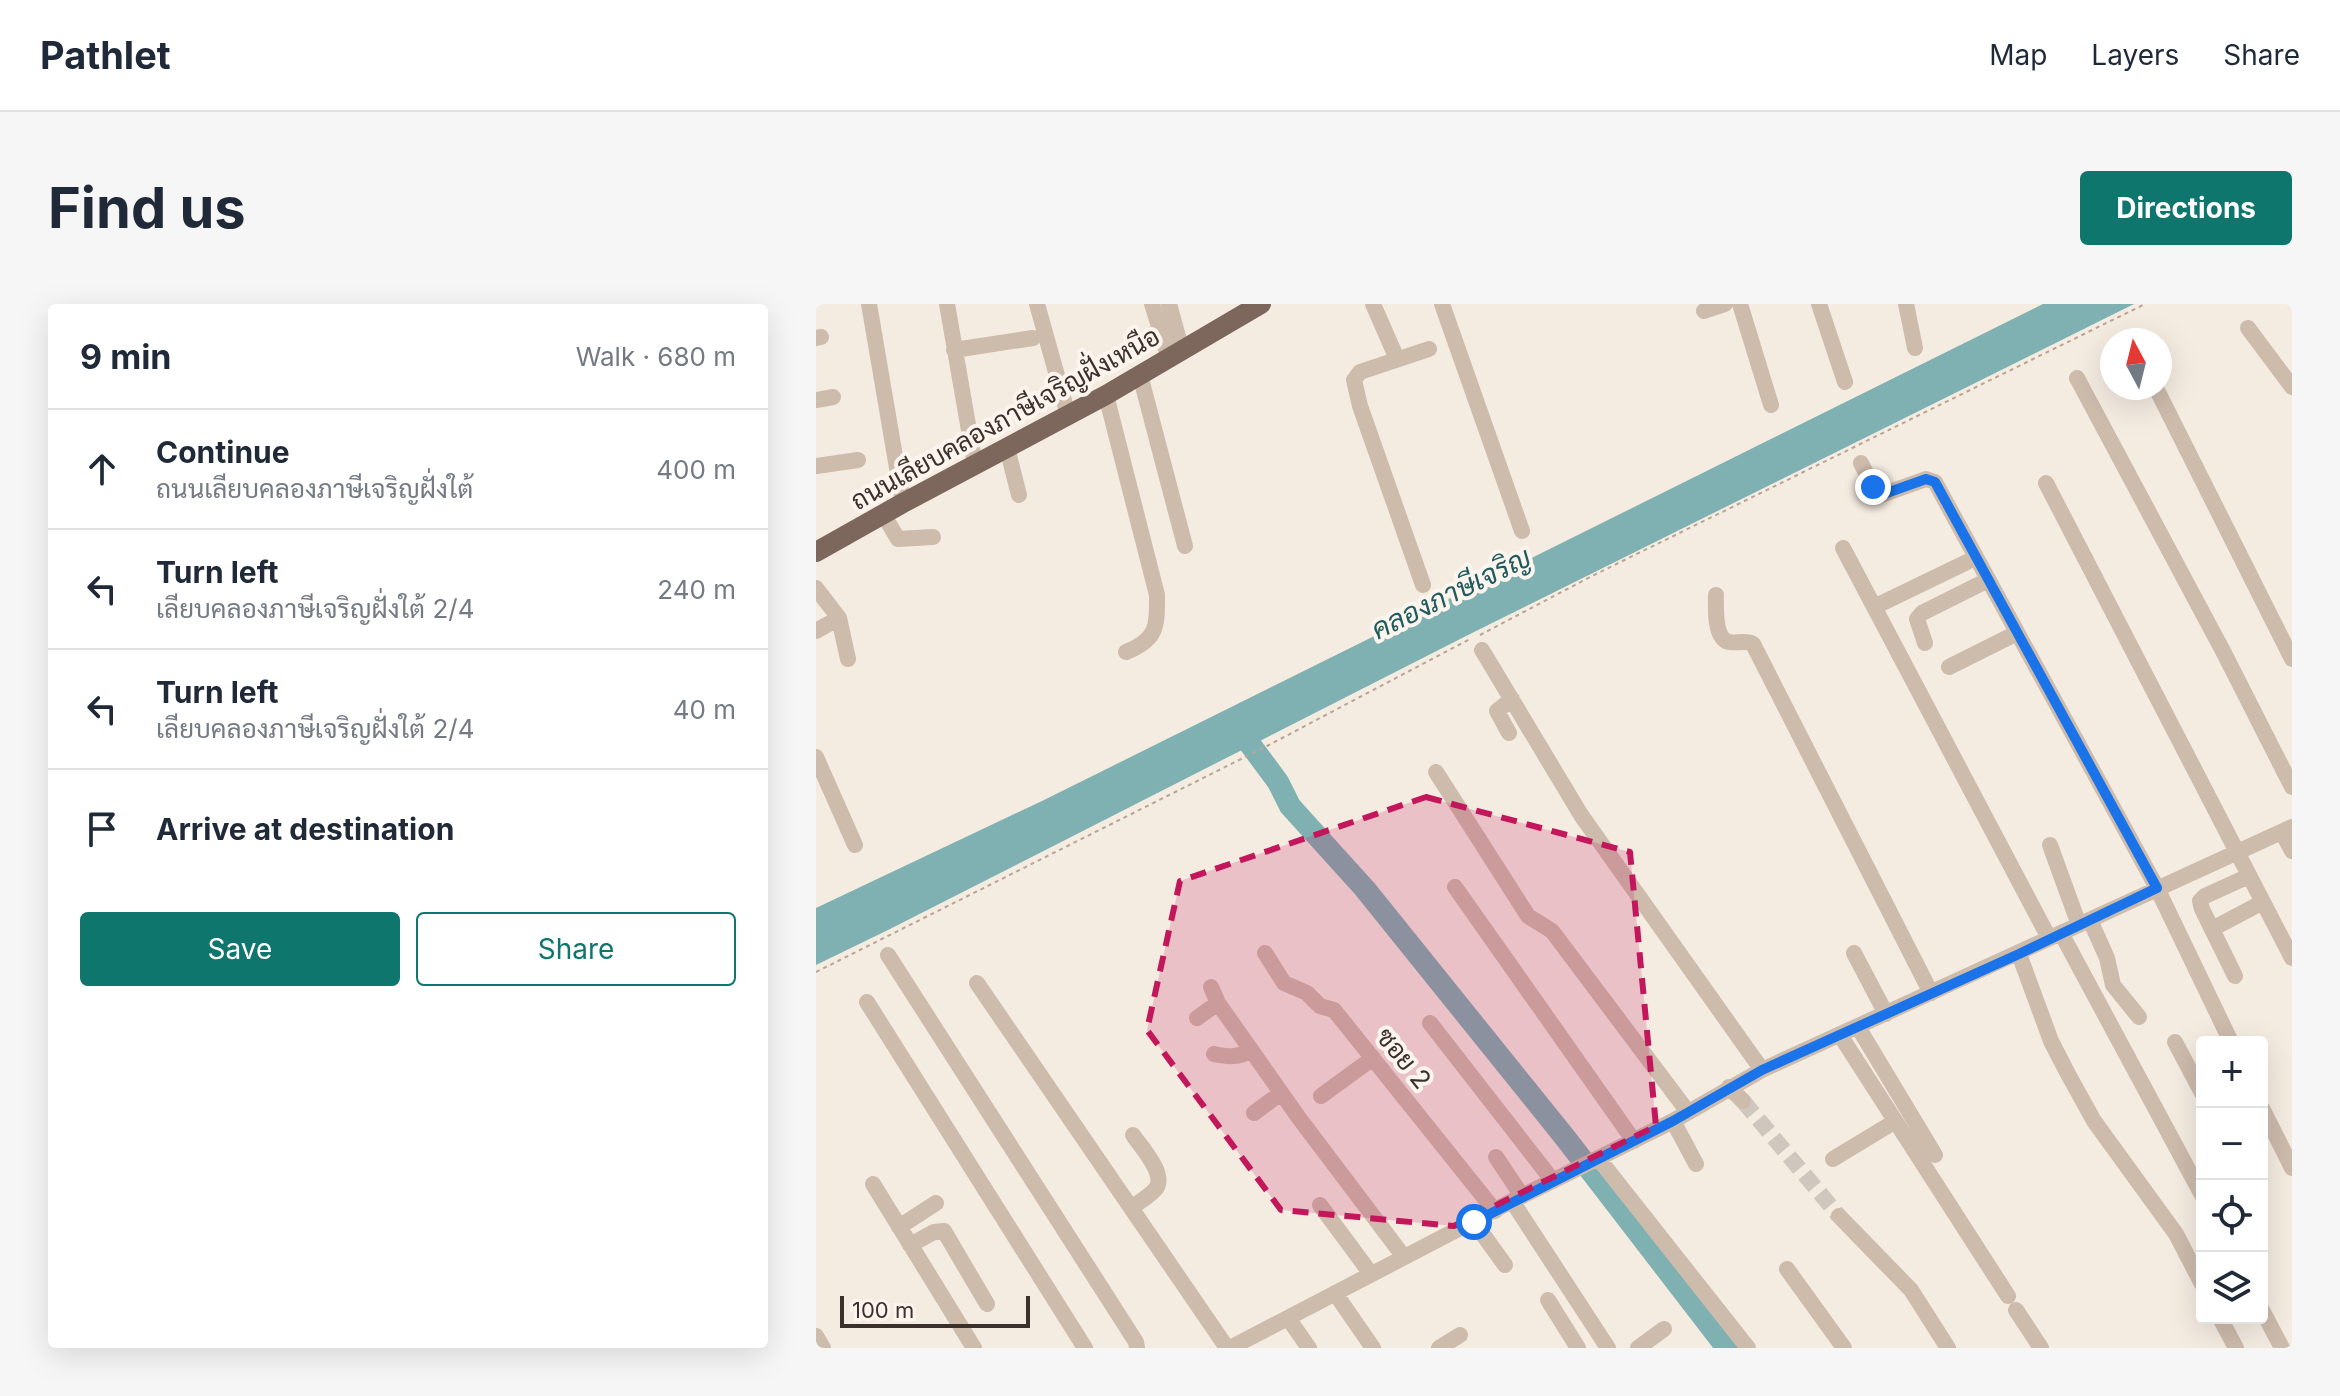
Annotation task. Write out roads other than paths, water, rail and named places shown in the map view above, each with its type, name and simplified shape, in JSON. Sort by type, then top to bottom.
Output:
[{"type":"main road","name":"ถนนเลียบคลองภาษีเจริญฝั่งเหนือ","points":[[816,552],[1106,395],[1261,304]]},
{"type":"street","points":[[869,304],[903,503]]},
{"type":"street","points":[[947,304],[975,465]]},
{"type":"street","points":[[1037,304],[1068,415]]},
{"type":"street","points":[[1152,304],[1176,355]]},
{"type":"street","points":[[1169,304],[1176,355]]},
{"type":"street","points":[[1373,304],[1397,359]]},
{"type":"street","points":[[1442,304],[1522,531]]},
{"type":"street","points":[[1704,311],[1725,304]]},
{"type":"street","points":[[1740,304],[1771,405]]},
{"type":"street","points":[[1819,304],[1845,382]]},
{"type":"street","points":[[1906,304],[1915,348]]},
{"type":"street","points":[[2248,328],[2292,387]]},
{"type":"street","points":[[954,350],[1033,338]]},
{"type":"street","points":[[1423,585],[1354,391],[1354,380],[1360,372],[1429,349]]},
{"type":"street","points":[[1140,375],[1185,546]]},
{"type":"street","points":[[2077,378],[2292,787]]},
{"type":"street","points":[[1106,395],[1157,595],[1156,628],[1140,646],[1126,652]]},
{"type":"street","points":[[2162,400],[2292,659]]},
{"type":"street","points":[[1007,448],[1019,495]]},
{"type":"street","points":[[816,466],[858,460]]},
{"type":"street","points":[[1861,463],[1873,487],[1881,495],[1926,479],[1935,482],[2157,888],[2228,1036]]},
{"type":"street","points":[[2046,483],[2292,958]]},
{"type":"street","points":[[883,514],[898,539],[933,537]]},
{"type":"street","points":[[1843,548],[2055,936],[2196,1184]]},
{"type":"street","points":[[1874,607],[1967,562]]},
{"type":"street","points":[[1925,643],[1917,619],[1922,613],[1988,580]]},
{"type":"street","points":[[816,588],[839,618],[848,659]]},
{"type":"street","points":[[1716,595],[1716,617],[1724,639],[1753,644],[1931,993]]},
{"type":"street","points":[[816,631],[839,618]]},
{"type":"street","points":[[1949,667],[2017,633]]},
{"type":"street","points":[[1482,650],[1581,815],[1762,1070]]},
{"type":"street","points":[[1509,733],[1497,711],[1512,699]]},
{"type":"street","points":[[816,757],[855,845]]},
{"type":"street","points":[[1436,772],[1528,916],[1552,931],[1680,1117],[1696,1164]]},
{"type":"street","points":[[977,983],[1229,1348],[1517,1198],[1634,1141],[1762,1070],[2287,830],[2292,851]]},
{"type":"street","points":[[2050,845],[2084,922],[2107,958],[2113,985],[2139,1017]]},
{"type":"street","points":[[2235,976],[2200,901],[2249,876]]},
{"type":"street","points":[[1455,887],[1634,1141]]},
{"type":"street","points":[[2212,929],[2263,902]]},
{"type":"street","name":"ซอย 2","points":[[1265,953],[1284,983],[1307,993],[1320,1006],[1334,1010],[1495,1211]]},
{"type":"street","points":[[1854,953],[1886,1014]]},
{"type":"street","points":[[2019,954],[2051,1041],[2094,1121],[2176,1234],[2196,1272]]},
{"type":"street","points":[[888,955],[1141,1346]]},
{"type":"street","points":[[1211,987],[1218,1003],[1281,1093],[1404,1257]]},
{"type":"street","points":[[867,1002],[1085,1348]]},
{"type":"street","points":[[1197,1018],[1218,1003]]},
{"type":"street","points":[[1430,1023],[1553,1181]]},
{"type":"street","points":[[1858,1027],[1935,1155]]},
{"type":"street","points":[[1840,1035],[2041,1348]]},
{"type":"street","points":[[2175,1042],[2196,1082]]},
{"type":"street","points":[[1214,1054],[1230,1058],[1251,1050]]},
{"type":"street","points":[[1321,1096],[1373,1058]]},
{"type":"street","points":[[1729,1087],[1743,1101]]},
{"type":"street","points":[[1254,1113],[1281,1093]]},
{"type":"street","points":[[1833,1159],[1894,1122]]},
{"type":"street","points":[[2268,1125],[2292,1168]]},
{"type":"street","points":[[1131,1208],[1156,1188],[1159,1181],[1156,1169],[1133,1135]]},
{"type":"street","points":[[1496,1157],[1603,1346]]},
{"type":"street","points":[[1591,1162],[1748,1348]]},
{"type":"street","points":[[873,1184],[974,1348]]},
{"type":"street","points":[[899,1227],[936,1203]]},
{"type":"street","points":[[1320,1205],[1371,1274]]},
{"type":"street","points":[[1839,1216],[1911,1290],[1948,1348]]},
{"type":"street","points":[[1474,1222],[1505,1265]]},
{"type":"street","points":[[910,1245],[934,1232],[944,1231],[987,1304]]},
{"type":"street","points":[[1787,1269],[1844,1348]]},
{"type":"street","points":[[1335,1293],[1373,1348]]},
{"type":"street","points":[[1548,1300],[1578,1348]]},
{"type":"street","points":[[1288,1318],[1309,1348]]},
{"type":"street","points":[[2268,1321],[2282,1348]]},
{"type":"street","points":[[2223,1324],[2236,1348]]},
{"type":"street","points":[[1638,1348],[1664,1329]]},
{"type":"street","points":[[1439,1348],[1460,1335]]},
{"type":"street","points":[[816,1336],[823,1348]]},
{"type":"water","points":[[2043,304],[2134,304],[1470,634],[816,965],[816,908],[1042,801]]},
{"type":"waterway","points":[[1238,728],[1278,782],[1290,806],[1365,889],[1567,1140],[1727,1348]]},
{"type":"tunnel","points":[[1743,1101],[1839,1216]]},
{"type":"water label","name":"คลองภาษีเจริญ","points":[[1451,593]]}]
